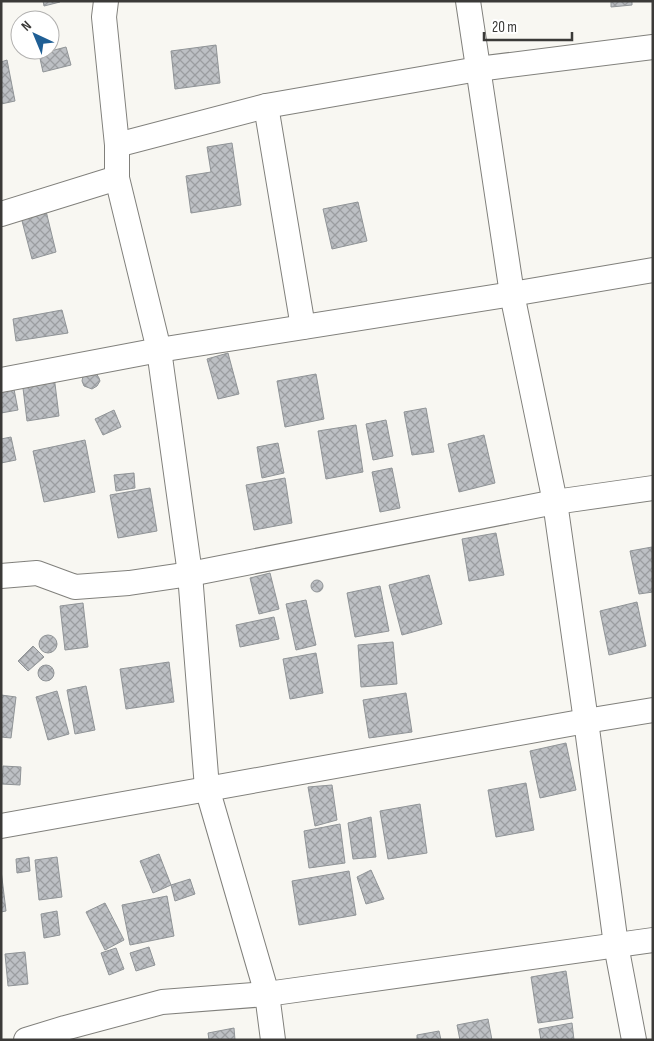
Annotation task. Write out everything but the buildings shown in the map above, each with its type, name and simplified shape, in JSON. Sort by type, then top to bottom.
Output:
[{"type":"street","points":[[106,1],[104,17],[117,145],[117,178],[159,350],[190,574],[207,788],[267,994],[273,1040]]},
{"type":"street","points":[[468,1],[512,294],[555,502],[616,945],[634,1040]]},
{"type":"street","points":[[117,145],[266,106],[478,70],[653,47]]},
{"type":"street","points":[[266,106],[303,327]]},
{"type":"street","points":[[1,214],[117,178]]},
{"type":"street","points":[[1,380],[159,350],[653,270]]},
{"type":"street","points":[[1,576],[37,573],[75,587],[129,583],[190,574],[555,502],[653,488]]},
{"type":"street","points":[[1,826],[653,710]]},
{"type":"street","points":[[26,1040],[162,1002],[267,994],[653,940]]}]
